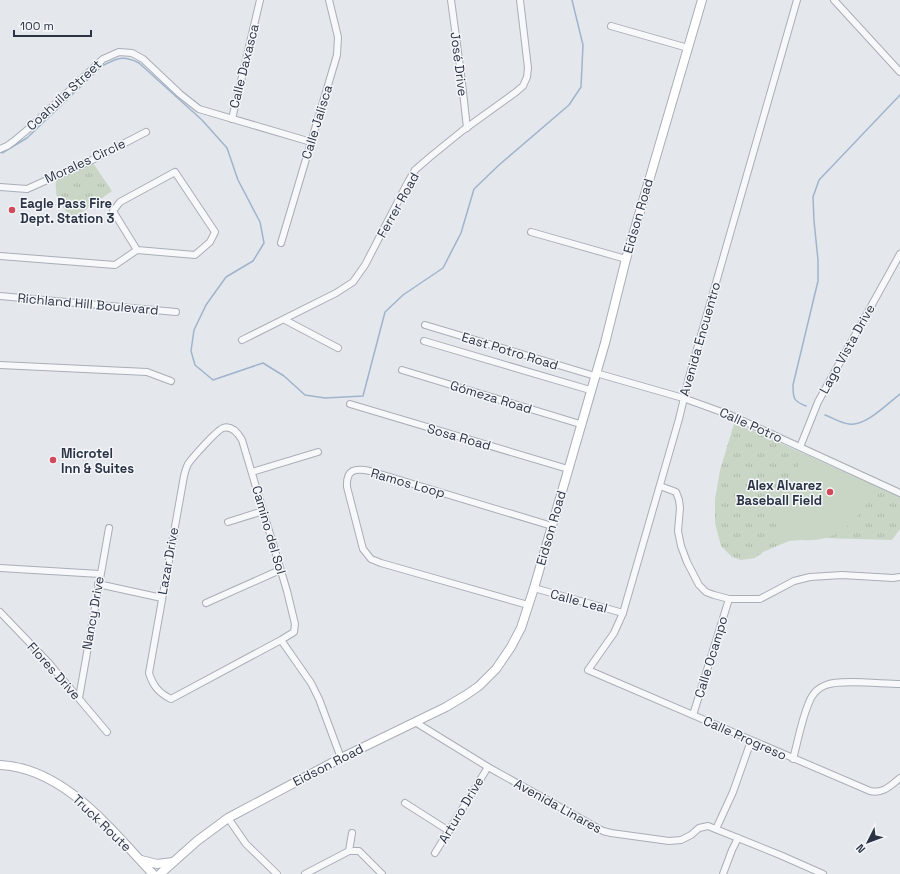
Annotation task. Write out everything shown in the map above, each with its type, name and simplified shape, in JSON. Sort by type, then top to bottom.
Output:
[{"type":"street","name":"Calle Daxasca","points":[[232,119],[260,0]]},
{"type":"street","name":"Calle Jalisca","points":[[281,243],[338,46],[336,28],[329,0]]},
{"type":"street","name":"José Drive","points":[[450,0],[467,128]]},
{"type":"street","name":"Ferrer Road","points":[[242,340],[285,320],[336,293],[353,282],[365,265],[415,170],[467,128],[523,86],[527,77],[528,68],[520,0]]},
{"type":"street","name":"Eidson Road","points":[[160,874],[201,838],[228,818],[341,758],[459,700],[479,686],[491,675],[505,657],[521,628],[534,588],[580,424],[596,374],[626,259],[702,0]]},
{"type":"street","name":"Avenida Encuentro","points":[[588,670],[614,633],[623,613],[797,0]]},
{"type":"street","points":[[834,0],[900,72]]},
{"type":"street","points":[[611,26],[688,48]]},
{"type":"street","name":"Coahuila Street","points":[[0,148],[7,146],[33,125],[103,59],[119,52],[132,53],[143,59],[185,99],[199,109],[232,119]]},
{"type":"street","points":[[232,119],[311,142]]},
{"type":"street","name":"Morales Circle","points":[[0,187],[27,189],[92,160],[146,132]]},
{"type":"street","points":[[0,256],[115,265],[137,250],[195,255],[210,242],[214,232],[174,172],[120,202],[113,212],[137,250]]},
{"type":"street","points":[[531,232],[626,259]]},
{"type":"street","name":"Lago Vista Drive","points":[[800,447],[818,402],[900,254]]},
{"type":"street","name":"Richland Hill Boulevard","points":[[0,296],[176,312]]},
{"type":"street","points":[[285,320],[338,348]]},
{"type":"street","name":"East Potro Road","points":[[426,325],[596,374]]},
{"type":"street","points":[[424,341],[590,390]]},
{"type":"street","points":[[0,365],[147,372],[171,381]]},
{"type":"street","name":"Gómeza Road","points":[[402,370],[580,424]]},
{"type":"street","name":"Calle Potro","points":[[596,374],[683,398],[730,415],[900,493]]},
{"type":"street","name":"Sosa Road","points":[[350,404],[568,469]]},
{"type":"street","name":"Camino del Sol","points":[[170,699],[294,632],[295,624],[242,440],[236,431],[229,428],[222,428]]},
{"type":"street","name":"Lazar Drive","points":[[170,699],[162,695],[152,682],[149,673],[184,476],[189,464],[222,428]]},
{"type":"street","points":[[252,472],[318,452]]},
{"type":"street","name":"Ramos Loop","points":[[528,605],[371,559],[363,549],[347,487],[347,477],[353,470],[361,469],[370,471],[552,526]]},
{"type":"street","points":[[660,486],[676,492],[680,508],[678,530],[681,546],[699,585],[706,592],[729,599],[760,599],[794,581],[810,577],[842,575],[893,578],[900,577]]},
{"type":"street","points":[[228,522],[263,511]]},
{"type":"street","name":"Nancy Drive","points":[[79,698],[109,528]]},
{"type":"street","points":[[0,568],[100,574]]},
{"type":"street","points":[[206,603],[280,570]]},
{"type":"street","points":[[98,584],[162,598]]},
{"type":"street","name":"Calle Leal","points":[[534,588],[623,613]]},
{"type":"street","name":"Calle Ocampo","points":[[693,715],[729,599]]},
{"type":"street","name":"Flores Drive","points":[[0,612],[48,662],[107,732]]},
{"type":"street","points":[[281,640],[311,683],[341,758]]},
{"type":"street","name":"Calle Progreso","points":[[588,670],[638,693],[870,791],[876,792],[887,789],[900,778]]},
{"type":"street","points":[[793,759],[808,704],[818,689],[826,685],[842,682],[900,684]]},
{"type":"street","name":"Avenida Linares","points":[[415,722],[488,767],[595,827],[611,834],[669,841],[681,840],[699,828],[708,826],[823,874]]},
{"type":"street","points":[[716,829],[733,792],[751,741]]},
{"type":"street","name":"Truck Route","points":[[0,765],[34,773],[68,791],[92,810],[153,874]]},
{"type":"street","name":"Arturo Drive","points":[[435,853],[488,767]]},
{"type":"street","points":[[405,803],[449,831]]},
{"type":"street","points":[[228,818],[246,844],[276,874]]},
{"type":"street","points":[[349,851],[352,833]]},
{"type":"street","points":[[724,874],[732,850],[738,838]]},
{"type":"street","points":[[305,874],[349,851],[359,851],[382,874]]},
{"type":"street","points":[[139,859],[157,864],[174,862],[170,874]]},
{"type":"street","points":[[139,859],[143,874]]},
{"type":"green space","points":[[92,163],[112,191],[81,213],[71,217],[58,200],[56,192],[56,179]]},
{"type":"green space","points":[[734,424],[751,430],[900,497],[900,529],[892,540],[823,538],[789,541],[763,552],[755,558],[741,560],[732,557],[721,546],[715,523],[715,500],[720,470]]},
{"type":"green space","name":"Alex Alvarez Baseball Field","points":[[803,454],[875,486],[862,511],[841,531],[827,538],[795,540],[773,534]]},
{"type":"waterway","points":[[2,153],[27,138],[102,66],[120,58],[129,59],[139,63],[202,120],[227,148],[238,180],[260,222],[264,243],[253,261],[226,277],[206,305],[194,330],[191,351],[195,365],[213,380],[263,363],[284,376],[305,395],[325,398],[363,396],[385,312],[403,295],[443,268],[461,233],[474,189],[499,165],[569,105],[581,87],[583,45],[572,0]]},
{"type":"waterway","points":[[806,406],[796,401],[793,393],[793,385],[818,281],[818,260],[813,197],[819,180],[900,95]]},
{"type":"waterway","points":[[825,415],[843,423],[855,424],[862,422],[876,414],[900,394]]},
{"type":"place","name":"Eagle Pass Fire Dept. Station 3","points":[[12,210]]},
{"type":"place","name":"Microtel Inn & Suites","points":[[53,460]]},
{"type":"place","name":"Alex Alvarez Baseball Field","points":[[830,492]]}]
